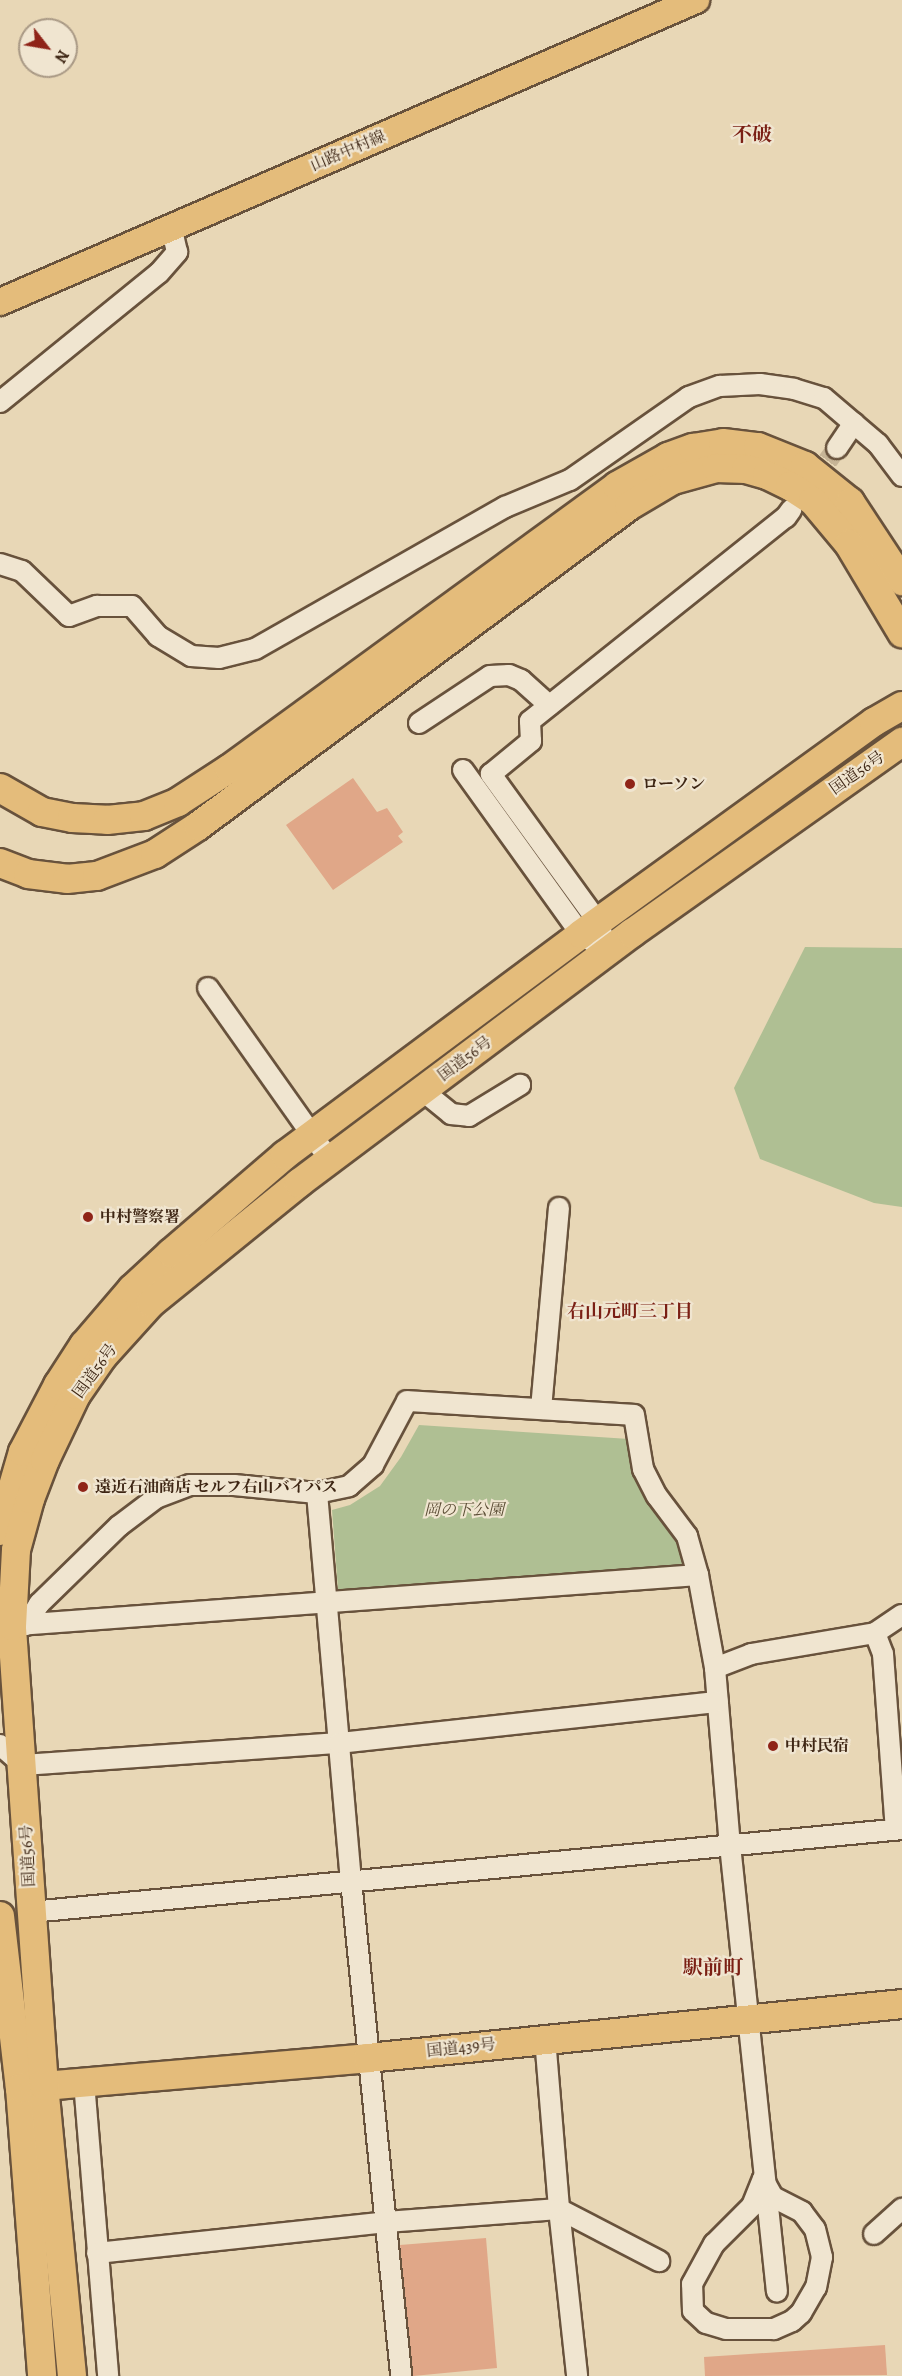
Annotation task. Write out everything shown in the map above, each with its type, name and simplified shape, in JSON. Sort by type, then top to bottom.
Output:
[{"type":"highway","points":[[0,788],[42,813],[72,818],[107,820],[144,816],[178,802],[229,769],[617,486],[668,457],[693,448],[723,443],[758,447],[805,466],[850,502],[902,581]]},
{"type":"highway","points":[[0,863],[28,874],[67,879],[97,876],[155,854],[198,826],[629,506],[673,480],[716,468],[746,469],[767,475],[813,501],[849,544],[902,633]]},
{"type":"highway","name":"国道56号","points":[[0,1531],[13,1495],[23,1452],[58,1385],[84,1345],[132,1289],[163,1260],[312,1136],[590,928],[874,722],[902,706]]},
{"type":"highway","name":"国道56号","points":[[72,2376],[21,2088],[31,1912],[13,1495],[45,1460],[76,1395],[103,1356],[151,1303],[330,1160],[608,952],[902,742]]},
{"type":"highway","name":"国道56号","points":[[0,1916],[21,2088],[42,2376]]},
{"type":"highway","name":"国道439号","points":[[21,2088],[368,2058],[545,2038],[902,2004]]},
{"type":"main road","name":"山路中村線","points":[[0,302],[696,0]]},
{"type":"street","points":[[0,402],[159,273],[177,252],[171,226]]},
{"type":"street","points":[[0,564],[22,571],[69,616],[97,606],[132,606],[158,636],[190,656],[219,658],[255,650],[505,507],[570,480],[689,397],[720,386],[759,384],[794,388],[824,398],[878,444],[902,476]]},
{"type":"street","points":[[837,448],[854,423]]},
{"type":"street","points":[[590,928],[491,774],[531,741],[530,721],[786,517],[791,510]]},
{"type":"street","points":[[419,723],[490,676],[509,675],[521,680],[549,705]]},
{"type":"street","points":[[463,770],[608,952]]},
{"type":"street","points":[[208,988],[330,1160]]},
{"type":"street","points":[[423,1091],[451,1114],[469,1116],[520,1085]]},
{"type":"street","points":[[541,1409],[560,1208]]},
{"type":"street","points":[[19,1625],[119,1526],[156,1498],[190,1485],[234,1485],[317,1493],[349,1486],[373,1465],[407,1401],[633,1415],[643,1468],[657,1496],[687,1536],[698,1575],[715,1668],[763,2179],[777,2292]]},
{"type":"street","points":[[317,1493],[351,1881],[401,2376]]},
{"type":"street","points":[[19,1625],[698,1575]]},
{"type":"street","points":[[715,1668],[751,1654],[875,1633],[902,1615]]},
{"type":"street","points":[[31,1912],[899,1829],[883,1654],[875,1633]]},
{"type":"street","points":[[0,1745],[24,1765],[339,1743],[718,1702]]},
{"type":"street","points":[[545,2038],[559,2209],[577,2376]]},
{"type":"street","points":[[84,2082],[108,2376]]},
{"type":"street","points":[[763,2179],[773,2197],[802,2212],[815,2229],[822,2257],[816,2287],[792,2321],[774,2329],[726,2329],[706,2323],[693,2311],[692,2284],[714,2244],[752,2206],[763,2179]]},
{"type":"street","points":[[98,2253],[386,2222],[559,2209],[659,2261]]},
{"type":"street","points":[[874,2234],[902,2210]]},
{"type":"green space","points":[[805,947],[902,948],[902,1207],[874,1203],[760,1159],[734,1088]]},
{"type":"green space","name":"岡の下公園","points":[[419,1425],[629,1439],[633,1473],[647,1500],[677,1544],[686,1574],[339,1602],[332,1510],[350,1505],[380,1486],[401,1457]]},
{"type":"building","points":[[353,778],[377,812],[387,808],[403,832],[398,836],[403,842],[333,890],[286,825]]},
{"type":"building","points":[[486,2238],[497,2368],[413,2376],[400,2245]]},
{"type":"building","points":[[885,2345],[887,2375],[705,2376],[704,2357]]},
{"type":"tunnel","points":[[810,485],[837,448]]},
{"type":"place","name":"ローソン","points":[[630,784]]},
{"type":"place","name":"中村警察署","points":[[88,1217]]},
{"type":"place","name":"遠近石油商店 セルフ右山バイパス","points":[[83,1487]]},
{"type":"place","name":"中村民宿","points":[[773,1746]]},
{"type":"district","name":"不破","points":[[752,134]]},
{"type":"district","name":"右山元町三丁目","points":[[630,1311]]},
{"type":"district","name":"駅前町","points":[[713,1967]]}]
